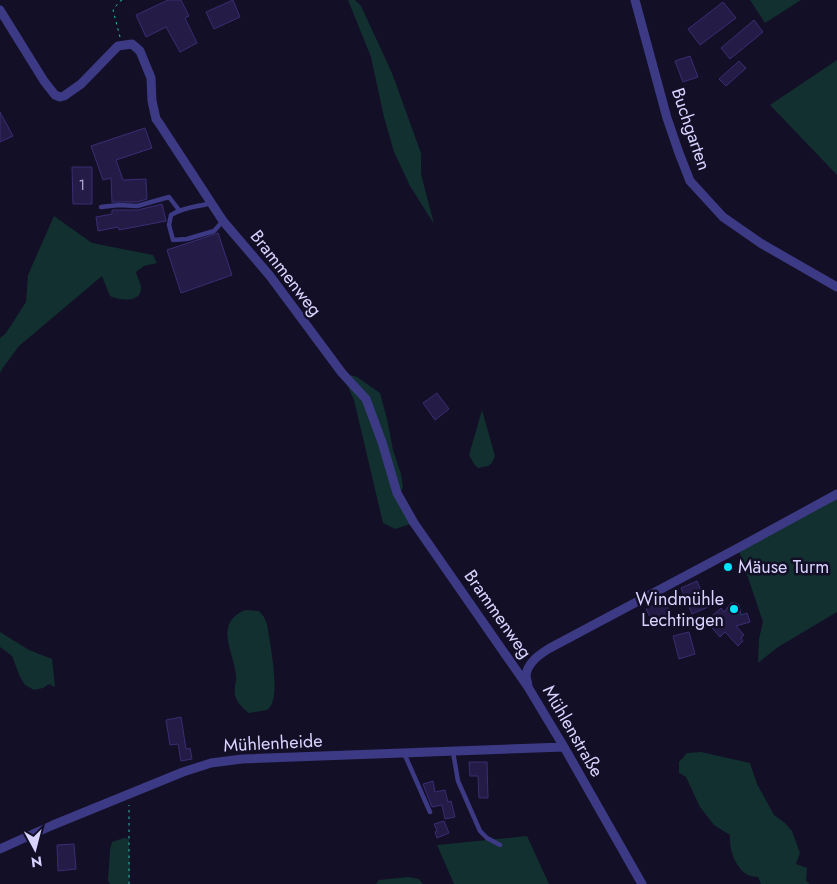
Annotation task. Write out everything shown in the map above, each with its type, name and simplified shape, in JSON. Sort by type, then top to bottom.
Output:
[{"type":"street","name":"Buchgarten","points":[[635,0],[667,118],[690,181],[723,217],[762,244],[837,288]]},
{"type":"street","points":[[0,10],[44,81],[55,95],[60,97],[81,84],[118,46],[123,45]]},
{"type":"street","name":"Brammenweg","points":[[123,45],[132,44],[140,51],[151,78],[151,94],[156,119],[210,203],[270,276],[342,373],[366,399],[382,442],[397,493],[404,506],[528,687]]},
{"type":"street","name":"Mühlenstraße","points":[[642,884],[528,687],[526,675],[530,666],[536,658],[550,648],[837,494]]},
{"type":"street","name":"Mühlenheide","points":[[0,849],[176,774],[211,764],[242,759],[564,747]]},
{"type":"lane","points":[[102,207],[119,205],[137,206],[169,197],[179,210]]},
{"type":"lane","points":[[210,203],[179,210],[171,214],[169,225],[173,240],[186,239],[214,231],[223,221]]},
{"type":"lane","points":[[453,752],[458,781],[480,831],[487,838],[500,845]]},
{"type":"lane","points":[[404,753],[430,812]]},
{"type":"path","points":[[122,0],[112,10],[123,45]]},
{"type":"path","points":[[129,794],[129,884]]},
{"type":"green space","points":[[348,0],[355,0],[361,6],[392,73],[421,153],[421,174],[434,224],[410,186],[394,152],[371,57]]},
{"type":"green space","points":[[750,0],[801,0],[765,23]]},
{"type":"green space","points":[[837,60],[837,175],[770,105]]},
{"type":"green space","points":[[54,216],[92,243],[153,255],[157,263],[144,266],[136,272],[141,288],[140,293],[134,299],[119,299],[110,296],[102,276],[19,346],[0,373],[0,338],[6,333],[26,302],[28,275]]},
{"type":"green space","points":[[342,373],[357,377],[380,393],[393,450],[401,474],[403,487],[399,497],[414,523],[395,529],[383,523],[354,400]]},
{"type":"green space","points":[[482,410],[495,456],[489,465],[478,468],[469,455]]},
{"type":"green space","points":[[837,493],[837,612],[778,647],[758,663],[759,639],[763,622],[738,548]]},
{"type":"green space","points":[[245,610],[259,611],[267,624],[275,687],[271,706],[267,710],[249,713],[236,699],[236,677],[228,639],[230,623],[235,616]]},
{"type":"green space","points":[[0,632],[29,650],[52,659],[55,687],[49,684],[34,690],[25,685],[12,656],[0,647]]},
{"type":"green space","points":[[701,752],[750,763],[757,784],[774,815],[792,831],[800,853],[796,864],[807,868],[806,881],[810,884],[761,884],[758,877],[747,875],[738,866],[731,851],[730,835],[714,825],[700,807],[686,777],[679,773],[679,762],[687,753]]},
{"type":"green space","points":[[527,836],[549,884],[454,884],[437,845]]},
{"type":"green space","points":[[124,838],[129,839],[130,877],[128,884],[110,884],[108,881],[112,842]]},
{"type":"green space","points":[[408,877],[419,879],[423,884],[376,884],[379,880]]},
{"type":"building","points":[[168,0],[181,0],[189,16],[185,18],[197,43],[180,52],[166,27],[146,37],[136,15]]},
{"type":"building","points":[[233,0],[240,17],[214,29],[206,12]]},
{"type":"building","points":[[723,2],[736,18],[700,45],[688,29]]},
{"type":"building","points":[[754,20],[763,32],[730,59],[721,48]]},
{"type":"building","points":[[690,56],[698,77],[683,82],[675,61]]},
{"type":"building","points":[[739,61],[746,68],[726,86],[719,79]]},
{"type":"building","points":[[0,112],[13,136],[0,142]]},
{"type":"building","points":[[145,128],[152,148],[116,160],[123,180],[146,179],[147,199],[137,202],[112,202],[111,178],[103,180],[91,146]]},
{"type":"building","points":[[72,167],[92,167],[92,204],[73,204]]},
{"type":"building","points":[[162,204],[166,221],[119,230],[118,227],[98,231],[96,217],[112,214],[112,210],[138,210]]},
{"type":"building","points":[[218,233],[232,275],[181,293],[167,250]]},
{"type":"building","points":[[437,393],[449,409],[435,420],[423,403]]},
{"type":"building","points":[[697,581],[708,607],[692,614],[681,588]]},
{"type":"building","points":[[664,600],[671,614],[653,623],[646,609]]},
{"type":"building","points":[[731,603],[739,605],[741,615],[747,613],[750,622],[736,626],[744,635],[741,638],[743,641],[738,646],[725,632],[720,637],[706,621],[721,608],[724,612]]},
{"type":"building","points":[[689,632],[695,654],[679,659],[673,636]]},
{"type":"building","points":[[181,717],[186,749],[190,748],[192,759],[181,761],[178,744],[170,745],[166,720]]},
{"type":"building","points":[[469,762],[487,762],[488,798],[479,798],[478,776],[470,776]]},
{"type":"building","points":[[433,781],[435,792],[445,790],[448,802],[451,801],[455,817],[445,819],[442,805],[432,807],[423,784]]},
{"type":"building","points":[[444,821],[449,833],[437,838],[434,824]]},
{"type":"building","points":[[74,844],[76,869],[58,871],[57,845]]},
{"type":"place","name":"Mäuse Turm","points":[[728,567]]},
{"type":"place","name":"Windmühle Lechtingen","points":[[734,609]]}]
